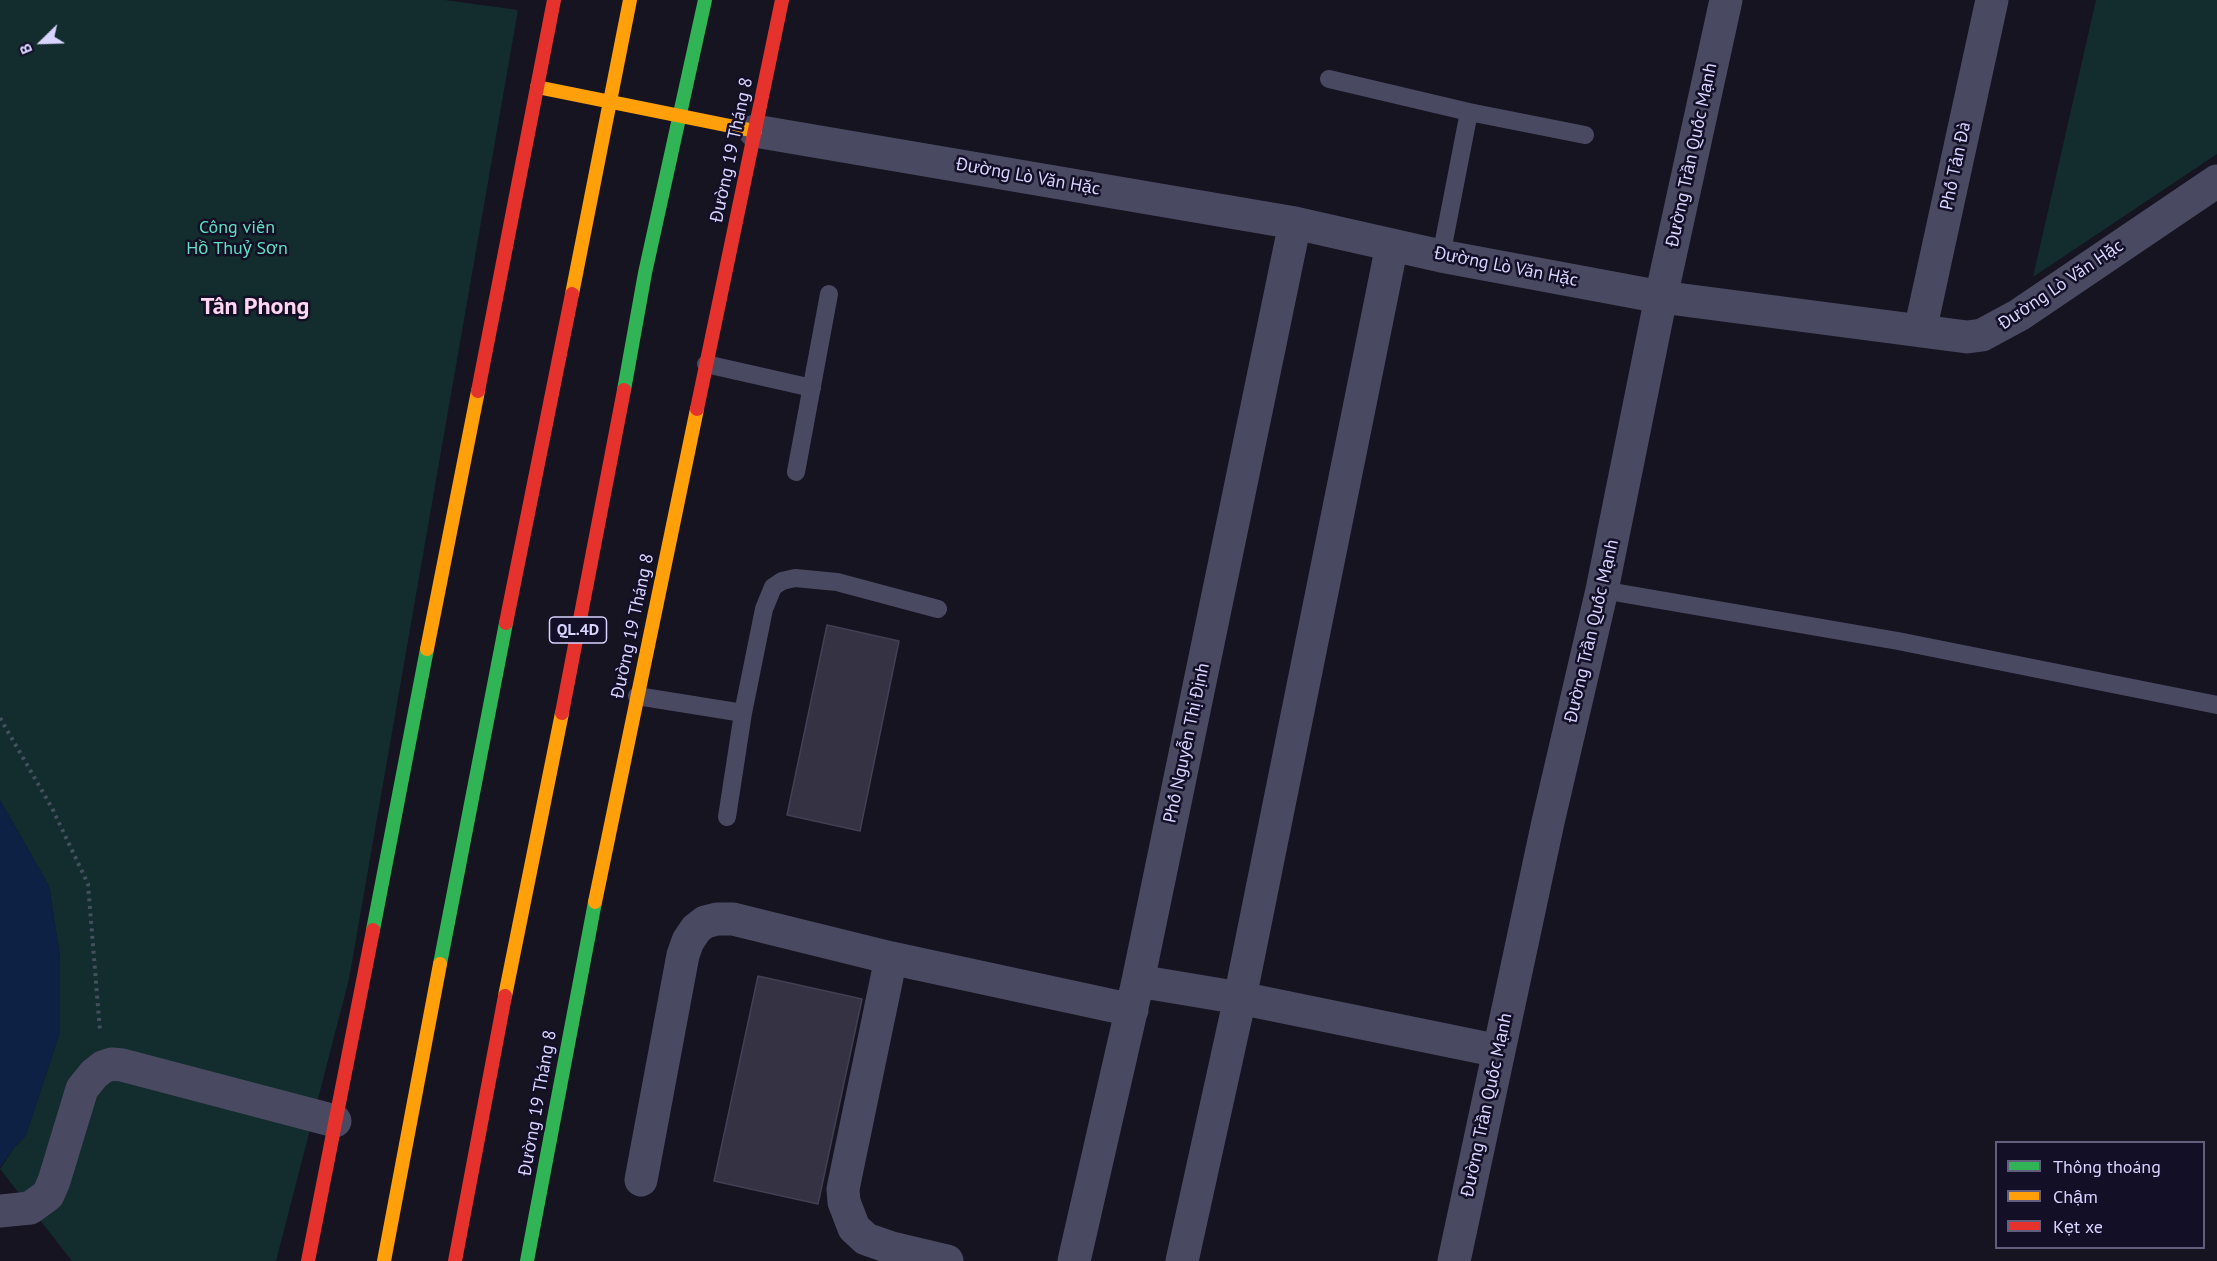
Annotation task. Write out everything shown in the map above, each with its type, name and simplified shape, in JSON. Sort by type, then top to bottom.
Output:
[{"type":"main road","points":[[308,1261],[554,0]]},
{"type":"main road","points":[[384,1261],[458,866],[630,0]]},
{"type":"main road","name":"QL.4D","points":[[455,1261],[612,462],[645,273],[705,0]]},
{"type":"main road","name":"Đường 19 Tháng 8","points":[[527,1261],[577,989],[782,0]]},
{"type":"main road","points":[[537,87],[755,131]]},
{"type":"street","name":"Đường Trần Quốc Mạnh","points":[[1454,1261],[1548,822],[1602,590],[1661,297],[1726,0]]},
{"type":"street","name":"Phố Tản Đà","points":[[1920,331],[1992,0]]},
{"type":"street","name":"Đường Lò Văn Hặc","points":[[755,131],[1295,223],[1441,256],[1661,297],[1967,337],[1982,336],[1997,329],[2217,181]]},
{"type":"street","name":"Phố Nguyễn Thị Định","points":[[1074,1261],[1135,995],[1295,223]]},
{"type":"street","points":[[1182,1261],[1240,998],[1392,245]]},
{"type":"street","points":[[640,1180],[683,955],[688,940],[696,929],[711,920],[733,919],[891,958],[1135,995],[1240,998],[1499,1051]]},
{"type":"street","points":[[891,958],[843,1190],[844,1202],[854,1228],[866,1239],[892,1248],[948,1261]]},
{"type":"street","points":[[0,1211],[30,1208],[48,1195],[82,1089],[88,1080],[103,1067],[112,1064],[335,1121]]},
{"type":"lane","points":[[1329,79],[1469,112],[1585,135]]},
{"type":"lane","points":[[1441,256],[1469,112]]},
{"type":"lane","points":[[796,472],[829,294]]},
{"type":"lane","points":[[706,364],[812,388]]},
{"type":"lane","points":[[727,816],[743,713],[764,609],[773,587],[782,581],[795,578],[837,582],[938,609]]},
{"type":"lane","points":[[1602,590],[1898,641],[2217,705]]},
{"type":"lane","points":[[637,696],[743,713]]},
{"type":"path","points":[[0,718],[52,808],[88,884],[103,1067]]},
{"type":"green space","name":"Công viên Hồ Thuỷ Sơn","points":[[0,0],[445,0],[518,10],[349,979],[276,1261],[72,1261],[0,1169],[13,1149],[26,1135],[60,1032],[60,957],[49,886],[0,800]]},
{"type":"green space","points":[[2096,0],[2217,0],[2217,154],[2033,277]]},
{"type":"water","points":[[0,800],[49,886],[60,957],[60,1032],[26,1135],[0,1167]]},
{"type":"building","points":[[827,625],[899,641],[860,831],[787,815]]},
{"type":"building","points":[[758,976],[862,999],[818,1204],[714,1181]]},
{"type":"traffic: fast","points":[[624,390],[645,273],[705,0]]},
{"type":"traffic: fast","points":[[440,964],[506,623]]},
{"type":"traffic: fast","points":[[373,930],[427,649]]},
{"type":"traffic: fast","points":[[527,1261],[595,902]]},
{"type":"traffic: slow","points":[[572,294],[630,0]]},
{"type":"traffic: slow","points":[[537,87],[755,131]]},
{"type":"traffic: slow","points":[[427,649],[478,391]]},
{"type":"traffic: slow","points":[[595,902],[697,409]]},
{"type":"traffic: slow","points":[[505,996],[562,713]]},
{"type":"traffic: slow","points":[[384,1261],[440,964]]},
{"type":"traffic: jam","points":[[478,391],[554,0]]},
{"type":"traffic: jam","points":[[697,409],[782,0]]},
{"type":"traffic: jam","points":[[506,623],[572,294]]},
{"type":"traffic: jam","points":[[562,713],[624,390]]},
{"type":"traffic: jam","points":[[308,1261],[373,930]]},
{"type":"traffic: jam","points":[[455,1261],[505,996]]},
{"type":"district","name":"Tân Phong","points":[[255,307]]}]
